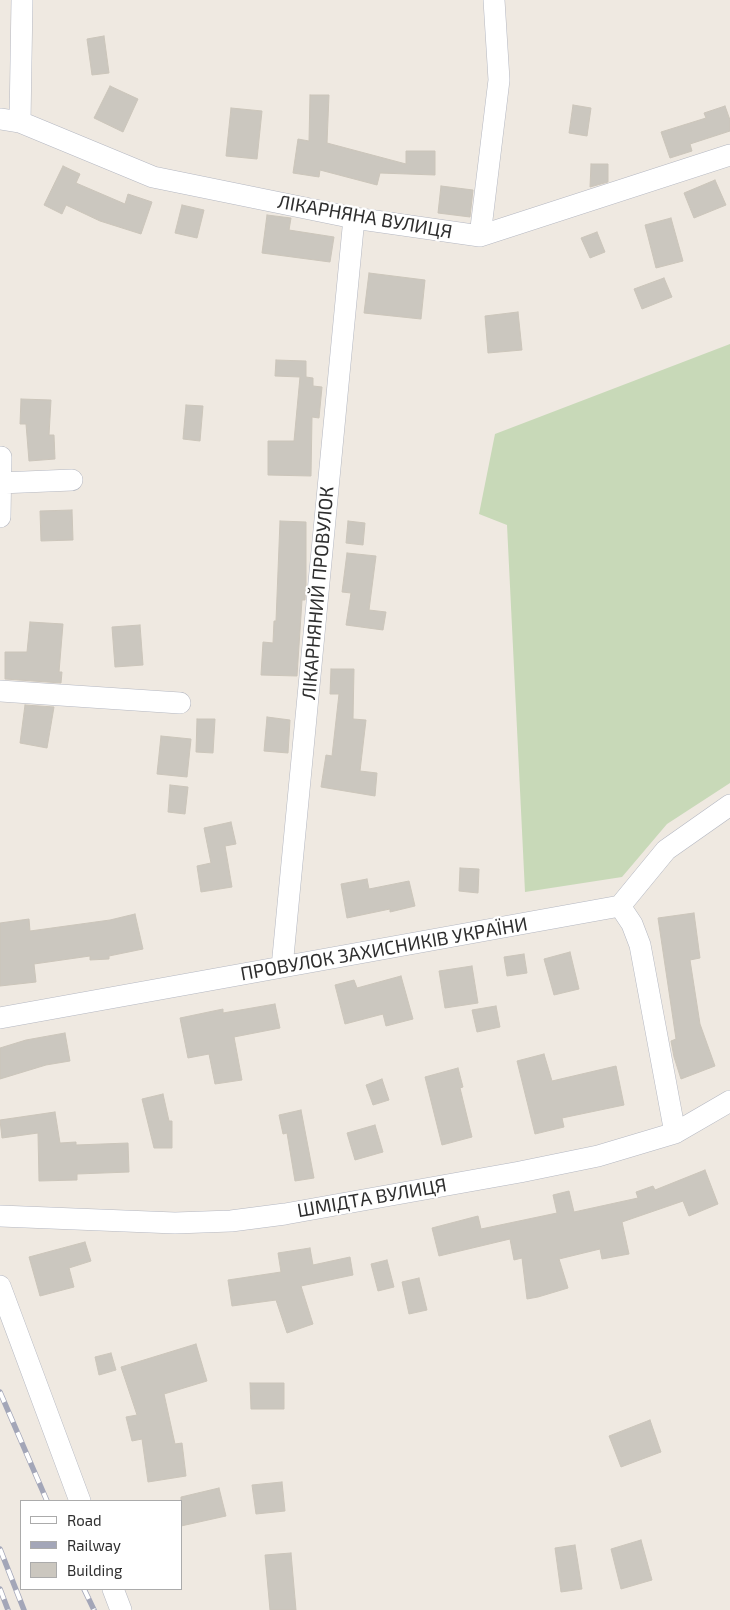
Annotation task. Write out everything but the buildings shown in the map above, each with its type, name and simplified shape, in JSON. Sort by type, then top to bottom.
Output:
[{"type":"street","points":[[10,121],[22,0]]},
{"type":"street","points":[[480,236],[500,80],[494,0]]},
{"type":"street","name":"ЛІКАРНЯНА ВУЛИЦЯ","points":[[10,121],[153,177],[354,218],[480,236],[730,155]]},
{"type":"street","name":"ЛІКАРНЯНИЙ ПРОВУЛОК","points":[[282,967],[354,218]]},
{"type":"street","points":[[0,517],[1,457]]},
{"type":"street","points":[[0,483],[72,480]]},
{"type":"street","points":[[0,691],[180,703]]},
{"type":"street","points":[[675,1133],[640,945],[632,924],[620,906],[666,850],[730,806]]},
{"type":"street","name":"ПРОВУЛОК ЗАХИСНИКІВ УКРАЇНИ","points":[[0,1018],[620,906]]},
{"type":"street","name":"ШМІДТА ВУЛИЦЯ","points":[[0,1216],[175,1223],[231,1221],[285,1214],[520,1172],[598,1156],[675,1133],[730,1101]]},
{"type":"street","points":[[0,1286],[80,1500]]},
{"type":"street","points":[[113,1590],[121,1610]]},
{"type":"green space","points":[[730,344],[730,783],[667,824],[622,877],[525,892],[507,525],[479,514],[495,434]]},
{"type":"railway","points":[[0,1392],[47,1500]]},
{"type":"railway","points":[[0,1549],[24,1610]]},
{"type":"railway","points":[[0,1589],[8,1610]]},
{"type":"railway","points":[[84,1590],[94,1610]]}]
